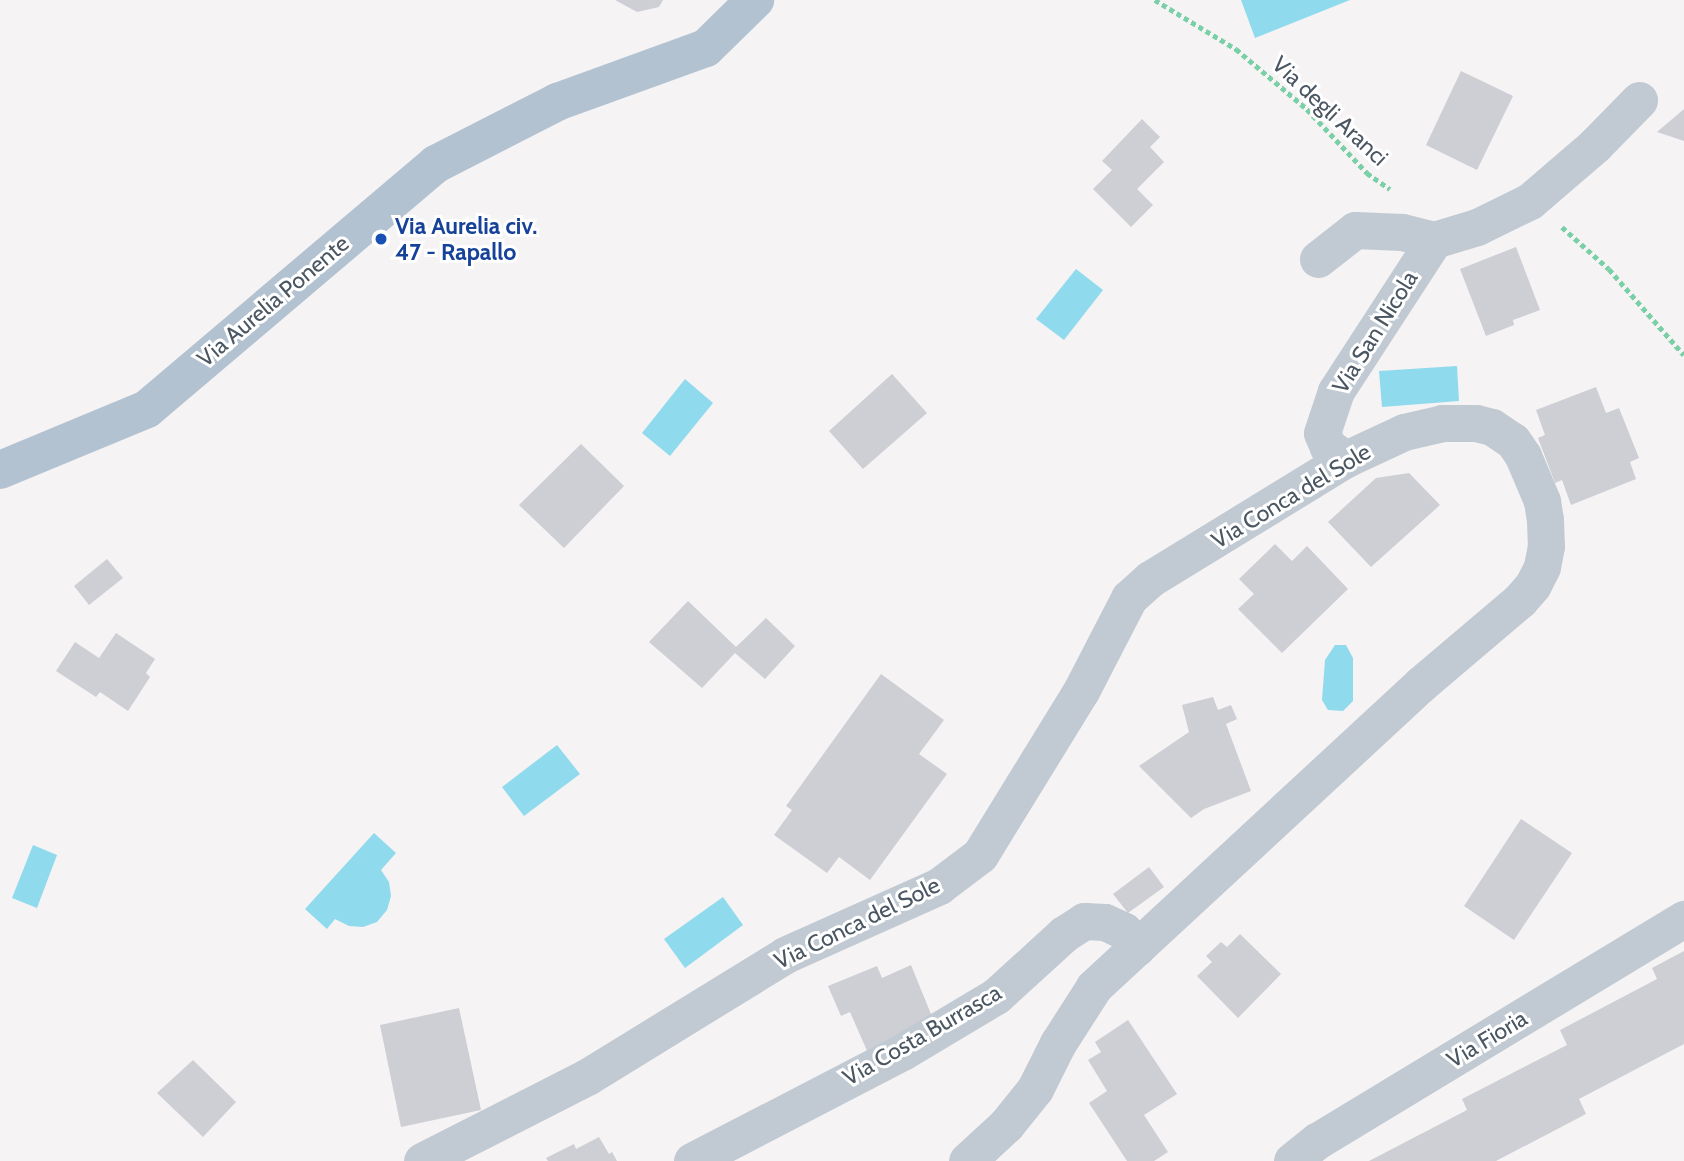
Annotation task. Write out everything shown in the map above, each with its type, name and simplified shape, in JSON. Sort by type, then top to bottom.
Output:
[{"type":"main road","name":"Via Aurelia Ponente","points":[[0,470],[147,409],[436,164],[557,102],[706,48],[755,0]]},
{"type":"street","points":[[1434,240],[1477,227],[1530,201],[1595,145],[1639,100]]},
{"type":"street","name":"Via San Nicola","points":[[1318,259],[1355,230],[1402,232],[1434,240],[1336,391],[1322,433],[1328,447],[1346,459]]},
{"type":"street","name":"Via Conca del Sole","points":[[422,1161],[587,1077],[785,955],[939,886],[980,855],[1081,691],[1129,598],[1150,579],[1346,459],[1404,432],[1442,423],[1492,427],[1513,441],[1523,456],[1542,501],[1546,546],[1542,567],[1520,600],[1422,684],[1094,987],[1058,1044],[1035,1089],[1006,1125],[967,1161]]},
{"type":"street","name":"Via Fioria","points":[[1292,1161],[1317,1141],[1684,919]]},
{"type":"street","name":"Via Costa Burrasca","points":[[692,1161],[902,1052],[996,996],[1064,934],[1084,921],[1105,922],[1124,931],[1137,948]]},
{"type":"path","name":"Via degli Aranci","points":[[1155,0],[1236,49],[1307,109],[1367,173],[1394,192]]},
{"type":"path","points":[[1530,201],[1609,269],[1684,355]]},
{"type":"water","points":[[1241,0],[1350,0],[1255,38]]},
{"type":"water","points":[[1076,269],[1103,290],[1064,340],[1036,319]]},
{"type":"water","points":[[1457,366],[1459,401],[1382,407],[1379,371]]},
{"type":"water","points":[[685,379],[713,403],[670,456],[642,433]]},
{"type":"water","points":[[1335,645],[1346,645],[1353,658],[1353,701],[1343,711],[1328,710],[1322,700],[1325,660]]},
{"type":"water","points":[[557,745],[580,774],[524,816],[502,787]]},
{"type":"water","points":[[374,833],[396,853],[381,870],[389,882],[391,896],[387,910],[377,922],[363,927],[349,926],[335,919],[327,929],[305,909]]},
{"type":"water","points":[[33,845],[57,855],[37,908],[12,898]]},
{"type":"water","points":[[723,897],[743,925],[685,968],[664,939]]},
{"type":"building","points":[[615,0],[663,0],[659,7],[637,12]]},
{"type":"building","points":[[1461,71],[1513,96],[1477,170],[1426,145]]},
{"type":"building","points":[[1684,109],[1684,141],[1657,132]]},
{"type":"building","points":[[1142,119],[1160,137],[1150,147],[1164,162],[1137,189],[1153,205],[1131,227],[1093,189],[1112,170],[1102,161]]},
{"type":"building","points":[[1516,247],[1540,310],[1513,320],[1514,325],[1486,336],[1460,269]]},
{"type":"building","points":[[892,374],[927,413],[863,469],[829,431]]},
{"type":"building","points":[[1596,387],[1606,413],[1619,408],[1639,458],[1630,462],[1636,479],[1571,505],[1562,480],[1555,483],[1538,438],[1545,435],[1536,410]]},
{"type":"building","points":[[581,444],[624,486],[564,548],[519,505]]},
{"type":"building","points":[[1409,473],[1440,505],[1371,567],[1328,522],[1376,478]]},
{"type":"building","points":[[1275,544],[1292,561],[1307,546],[1348,589],[1282,653],[1238,609],[1254,594],[1239,579]]},
{"type":"building","points":[[107,559],[123,578],[89,605],[74,586]]},
{"type":"building","points":[[688,601],[736,647],[766,618],[795,646],[765,679],[735,653],[702,688],[649,642]]},
{"type":"building","points":[[116,633],[155,659],[146,673],[150,677],[128,711],[100,692],[96,697],[56,671],[75,642],[99,658]]},
{"type":"building","points":[[881,674],[944,720],[919,754],[947,774],[870,880],[839,857],[827,873],[774,835],[792,810],[786,806]]},
{"type":"building","points":[[1213,697],[1218,710],[1231,705],[1237,719],[1226,724],[1251,791],[1204,809],[1191,818],[1139,766],[1189,732],[1182,705]]},
{"type":"building","points":[[1521,819],[1572,853],[1514,940],[1464,906]]},
{"type":"building","points":[[1149,867],[1164,887],[1128,913],[1113,894]]},
{"type":"building","points":[[1240,934],[1281,974],[1238,1018],[1197,976],[1212,962],[1206,956],[1221,942],[1227,947]]},
{"type":"building","points":[[1684,951],[1684,1044],[1579,1099],[1586,1114],[1496,1161],[1369,1161],[1467,1110],[1462,1099],[1567,1045],[1560,1030],[1657,979],[1652,968]]},
{"type":"building","points":[[911,965],[933,1019],[868,1053],[850,1012],[841,1016],[828,986],[877,966],[882,978]]},
{"type":"building","points":[[459,1008],[481,1110],[401,1127],[380,1025]]},
{"type":"building","points":[[1128,1020],[1177,1094],[1144,1115],[1168,1152],[1154,1161],[1127,1161],[1089,1103],[1107,1091],[1088,1060],[1101,1052],[1095,1042]]},
{"type":"building","points":[[193,1060],[236,1102],[203,1137],[157,1093]]},
{"type":"building","points":[[599,1137],[609,1154],[612,1152],[617,1161],[548,1161],[546,1158],[574,1144],[576,1149]]},
{"type":"place","name":"Via Aurelia civ. 47 - Rapallo","points":[[381,239]]}]
